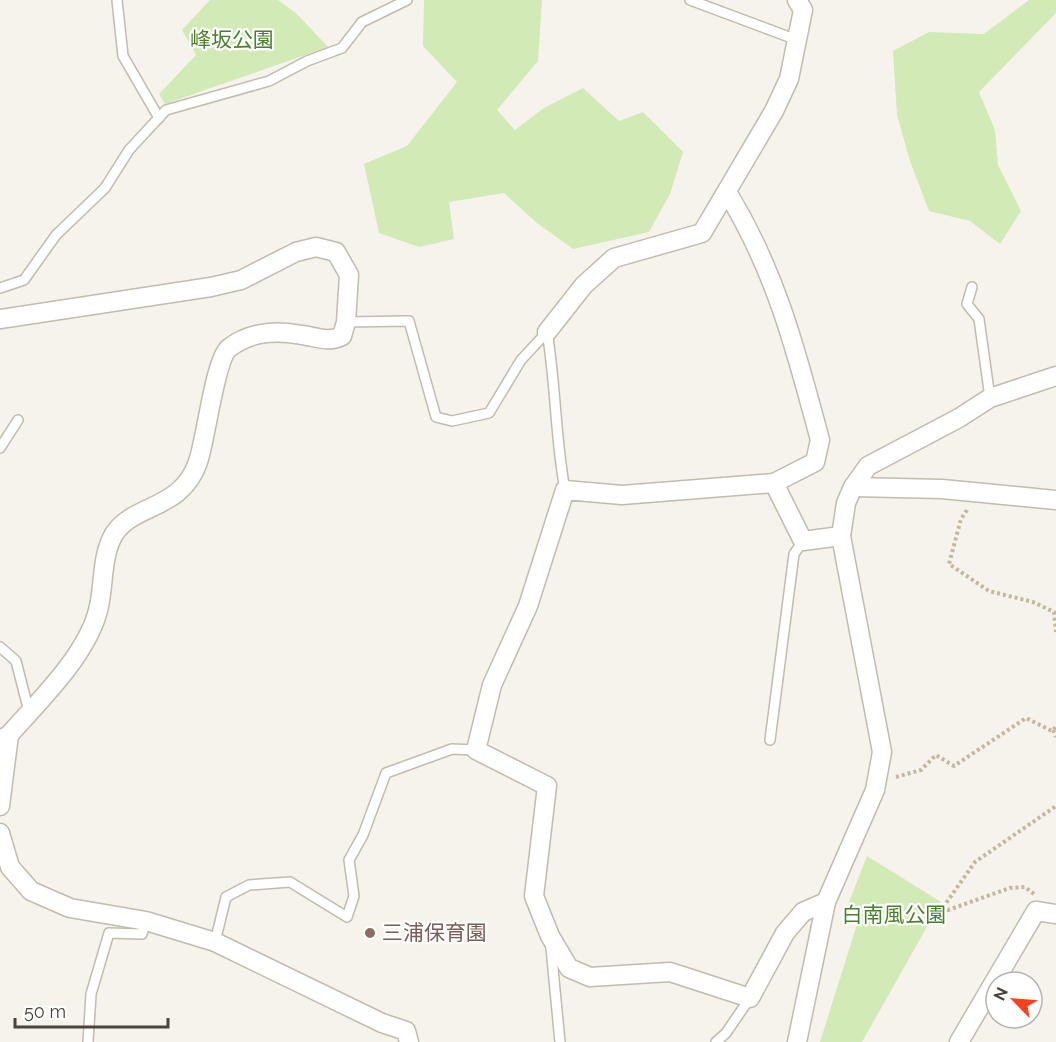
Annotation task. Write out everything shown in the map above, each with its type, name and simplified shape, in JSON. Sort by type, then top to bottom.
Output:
[{"type":"street","points":[[547,332],[584,285],[614,258],[702,233],[774,111],[789,79],[803,10],[797,0]]},
{"type":"street","points":[[727,192],[751,231],[779,297],[820,440],[815,462],[774,483],[622,495],[565,490],[528,606],[492,685],[476,750],[547,786],[534,896],[550,936],[570,968],[590,977],[670,972],[750,998],[785,933],[803,912],[826,902]]},
{"type":"street","points":[[0,319],[69,310],[241,280],[296,252],[316,247],[336,252],[349,275],[346,322],[342,336],[331,341],[265,331],[241,340],[226,350],[214,386],[208,429],[197,465],[179,493],[132,519],[114,534],[101,585],[98,613],[84,645],[5,738],[0,806]]},
{"type":"street","points":[[797,1042],[826,902],[875,790],[882,752],[841,536],[846,503],[853,487],[868,466],[958,418],[990,398],[1056,376]]},
{"type":"street","points":[[774,483],[802,541],[841,536]]},
{"type":"street","points":[[853,487],[980,492],[1056,500]]},
{"type":"street","points":[[0,833],[10,867],[31,891],[70,908],[146,921],[215,942],[382,1023],[406,1031],[409,1042]]},
{"type":"street","points":[[959,1042],[1036,910],[1056,914]]},
{"type":"lane","points":[[117,0],[123,56],[159,118]]},
{"type":"lane","points":[[0,288],[24,279],[56,235],[105,188],[129,150],[166,110],[269,81],[307,61],[342,48],[362,22],[407,0]]},
{"type":"lane","points":[[690,0],[797,40]]},
{"type":"lane","points":[[972,287],[967,304],[979,319],[990,398]]},
{"type":"lane","points":[[346,322],[409,321],[436,417],[452,421],[489,413],[521,360],[547,332]]},
{"type":"lane","points":[[547,332],[555,374],[559,460],[565,490]]},
{"type":"lane","points":[[0,448],[18,420]]},
{"type":"lane","points":[[770,740],[794,554],[802,541]]},
{"type":"lane","points":[[0,647],[16,661],[29,712]]},
{"type":"lane","points":[[215,942],[226,897],[249,885],[290,882],[347,917],[354,896],[349,860],[363,835],[386,773],[452,749],[476,750]]},
{"type":"lane","points":[[88,1042],[91,994],[109,933],[142,934],[146,921]]},
{"type":"lane","points":[[550,936],[560,1042]]},
{"type":"lane","points":[[716,1042],[726,1033],[750,998]]},
{"type":"path","points":[[980,492],[961,519],[949,564],[989,591],[1032,602],[1055,611],[1056,632]]},
{"type":"path","points":[[878,777],[901,777],[921,770],[936,755],[954,766],[1026,718],[1055,729],[1056,737]]},
{"type":"path","points":[[1036,910],[1035,894],[1025,887],[1010,888],[948,910],[944,906],[975,862],[1056,806]]},
{"type":"green space","name":"峰坂公園","points":[[210,0],[278,0],[297,14],[328,47],[165,104],[159,94],[196,55],[182,30]]},
{"type":"green space","points":[[424,0],[542,0],[538,61],[497,110],[515,130],[544,108],[583,88],[619,121],[643,112],[683,152],[670,194],[649,232],[573,249],[537,223],[504,193],[449,202],[454,239],[419,247],[379,233],[364,164],[407,146],[457,82],[423,46]]},
{"type":"green space","points":[[1029,0],[1056,0],[1056,13],[979,92],[995,130],[998,165],[1021,211],[1000,244],[970,221],[929,211],[910,161],[897,115],[893,51],[929,32],[984,34]]},
{"type":"green space","name":"白南風公園","points":[[867,856],[941,902],[862,1042],[820,1042],[859,918],[846,910]]},
{"type":"place","name":"三浦保育園","points":[[370,933]]}]
